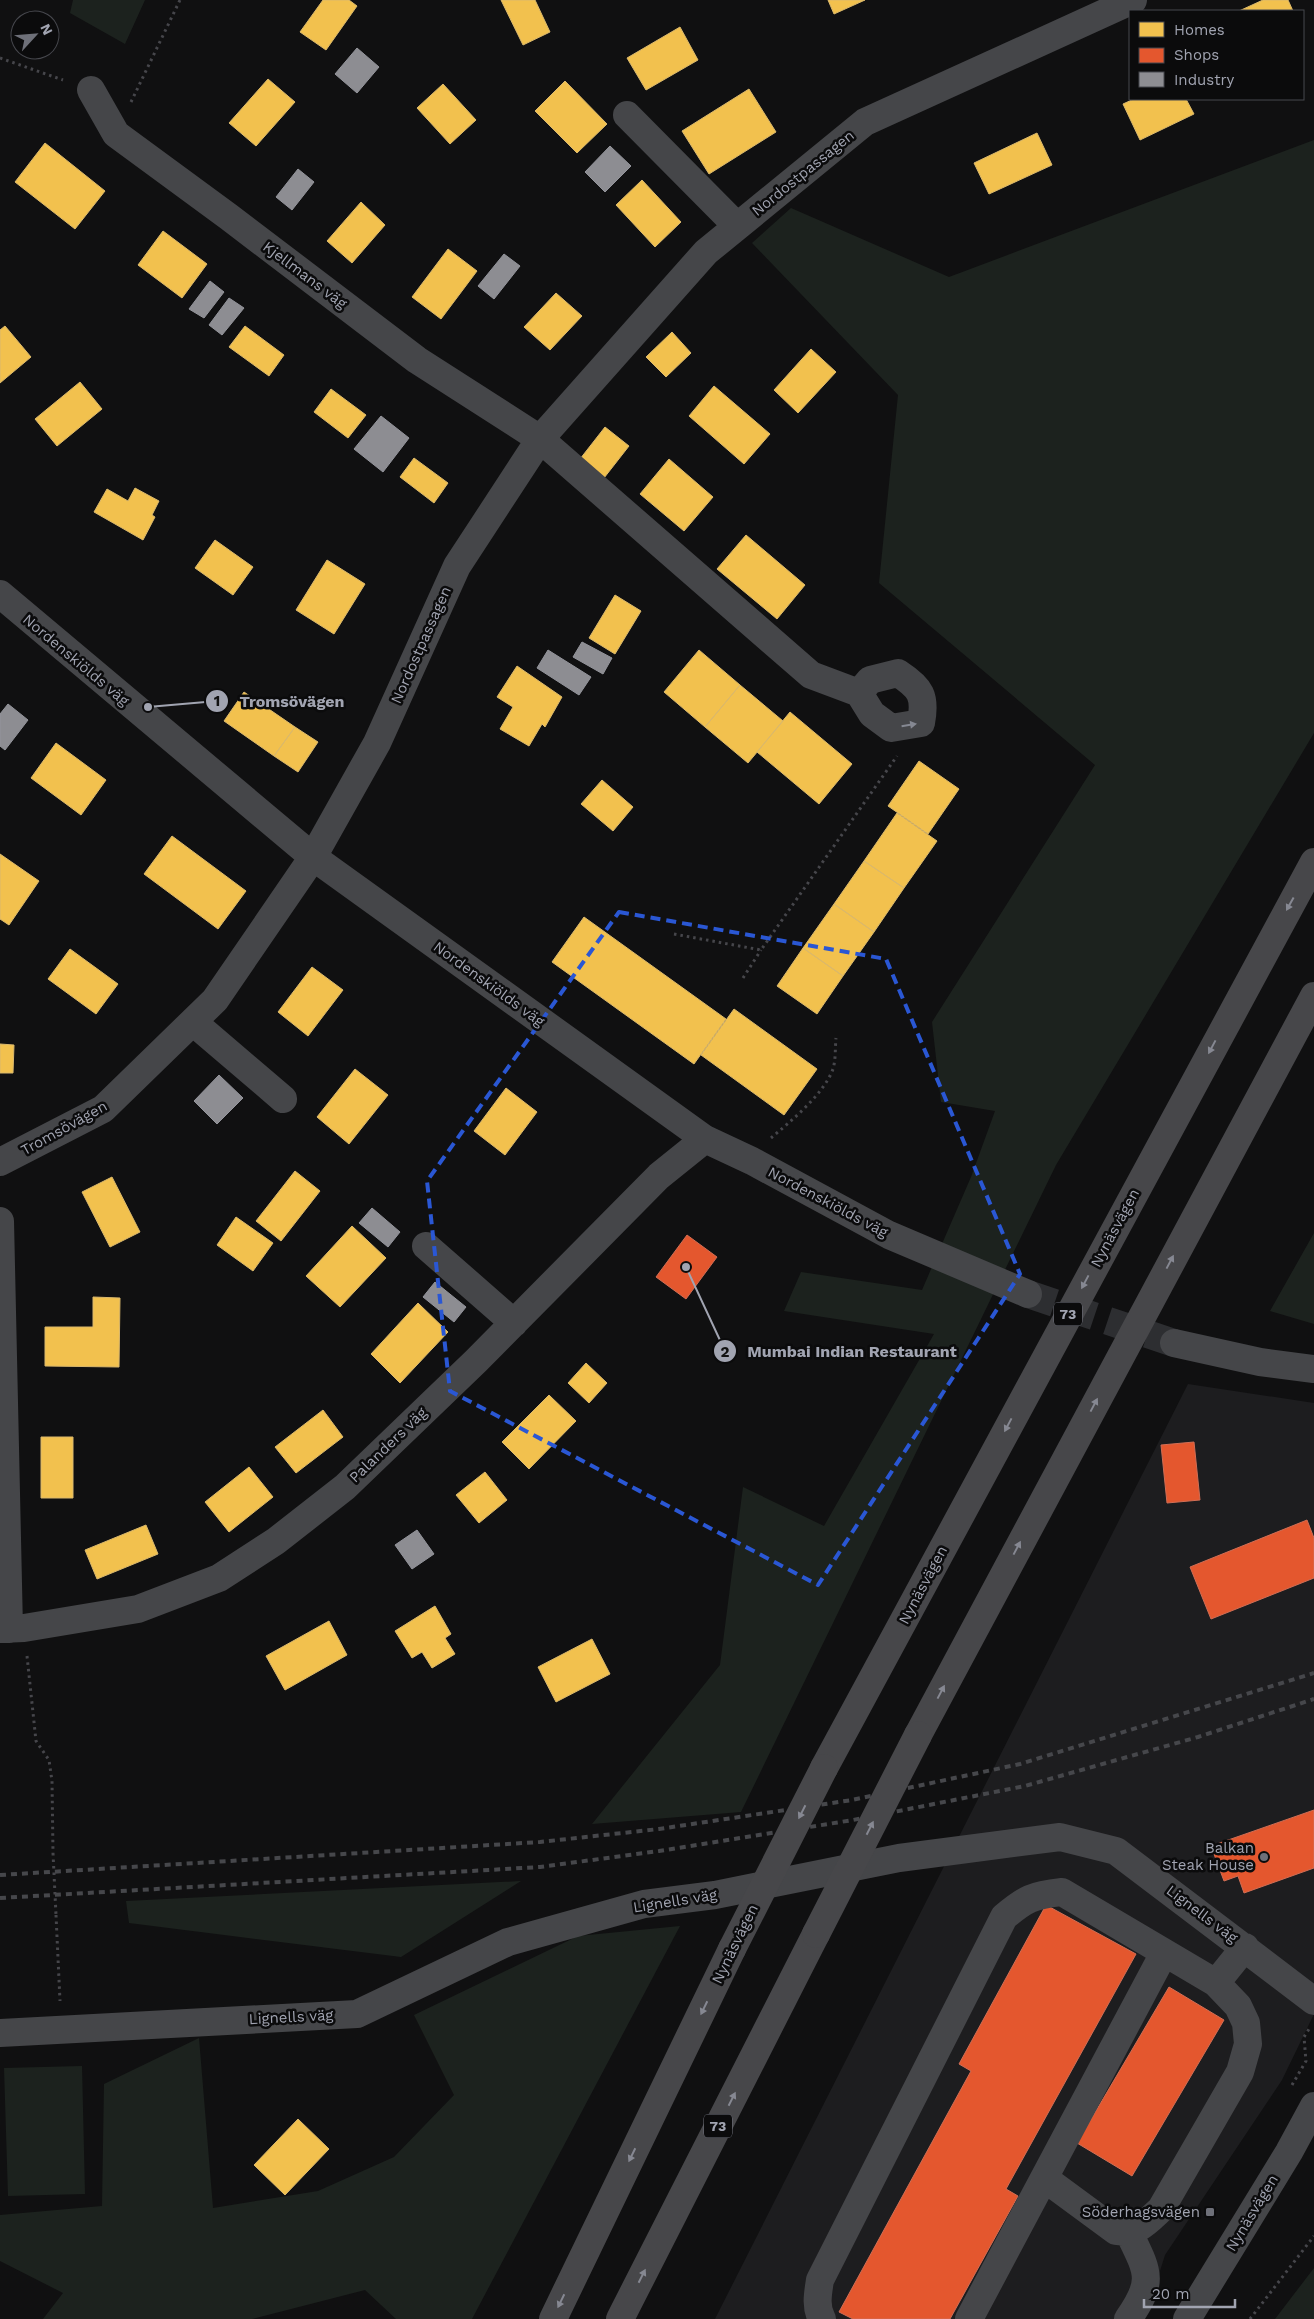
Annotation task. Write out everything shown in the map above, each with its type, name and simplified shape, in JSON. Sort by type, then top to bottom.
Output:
[{"type":"highway","name":"Nynäsvägen","points":[[552,2319],[732,1949],[824,1768],[1314,862]]},
{"type":"highway","name":"73","points":[[620,2319],[918,1735],[1314,996]]},
{"type":"street","name":"Nordostpassagen","points":[[313,858],[377,744],[456,566],[540,439],[706,252],[865,122],[1133,0]]},
{"type":"street","name":"Kjellmans väg","points":[[91,90],[116,134],[417,360],[540,439]]},
{"type":"street","points":[[627,115],[737,226]]},
{"type":"street","points":[[540,439],[811,675],[859,693],[872,714],[891,728],[921,723],[924,706],[916,684],[898,673],[870,680],[859,693]]},
{"type":"street","name":"Nordenskiölds väg","points":[[0,594],[313,858],[705,1139],[752,1161],[889,1235],[1028,1294]]},
{"type":"street","name":"Tromsövägen","points":[[0,1162],[103,1109],[193,1022],[215,1000],[313,858]]},
{"type":"street","points":[[193,1022],[283,1099]]},
{"type":"street","name":"Palanders väg","points":[[11,1629],[138,1609],[219,1578],[276,1540],[345,1487],[514,1323],[659,1176],[705,1139]]},
{"type":"street","points":[[0,1221],[11,1629]]},
{"type":"street","points":[[426,1246],[514,1323]]},
{"type":"street","points":[[1174,1343],[1260,1362],[1314,1369]]},
{"type":"street","name":"Lignells väg","points":[[0,2033],[357,2014],[508,1942],[644,1904],[715,1895],[899,1858],[1060,1837],[1116,1851],[1314,2001]]},
{"type":"street","points":[[822,2319],[818,2305],[820,2280],[1004,1918],[1023,1900],[1044,1894],[1062,1892],[1216,1983],[1238,2006],[1246,2023],[1248,2044],[1240,2072],[1161,2209],[1147,2223],[1130,2233],[1116,2231],[1044,2178]]},
{"type":"street","points":[[1216,1983],[1245,1947]]},
{"type":"street","points":[[969,2319],[1164,1953]]},
{"type":"street","name":"Nynäsvägen","points":[[1187,2319],[1284,2160],[1314,2106]]},
{"type":"street","points":[[1128,2319],[1145,2290],[1147,2270],[1130,2233]]},
{"type":"path","points":[[116,134],[180,0]]},
{"type":"path","points":[[0,58],[91,90]]},
{"type":"path","points":[[744,978],[761,950],[921,723]]},
{"type":"path","points":[[674,934],[761,950]]},
{"type":"path","points":[[768,1140],[795,1118],[820,1089],[833,1069],[836,1038]]},
{"type":"path","points":[[11,1629],[36,1741],[48,1760],[52,1781],[52,1853],[59,1971]]},
{"type":"path","points":[[1250,2319],[1314,2236]]},
{"type":"highlighted area","points":[[619,912],[886,959],[1020,1274],[818,1585],[450,1391],[427,1181]]},
{"type":"shaded area","points":[[73,0],[145,0],[125,44],[70,13]]},
{"type":"shaded area","points":[[1314,140],[1314,733],[1056,1165],[741,1812],[592,1824],[720,1665],[743,1487],[824,1526],[934,1334],[784,1311],[801,1272],[922,1290],[971,1177],[995,1111],[941,1102],[932,1022],[1095,765],[879,583],[898,395],[752,243],[791,208],[949,277]]},
{"type":"shaded area","points":[[1314,1233],[1314,1324],[1270,1311]]},
{"type":"shaded area","points":[[1188,1384],[1314,1403],[1314,2014],[1282,2080],[1165,2255],[1145,2319],[715,2319]]},
{"type":"shaded area","points":[[521,1881],[401,1957],[129,1923],[126,1901]]},
{"type":"shaded area","points":[[680,1926],[472,2319],[396,2319],[365,2290],[252,2319],[43,2319],[63,2293],[0,2261],[0,2215],[102,2206],[104,2084],[199,2038],[213,2208],[318,2191],[394,2157],[454,2095],[414,2015],[578,1936]]},
{"type":"shaded area","points":[[82,2066],[85,2194],[8,2196],[4,2068]]},
{"type":"shaded area","points":[[1314,2268],[1314,2319],[1275,2319]]},
{"type":"building: Homes","points":[[323,0],[349,0],[357,6],[326,50],[300,32]]},
{"type":"building: Homes","points":[[501,0],[535,0],[550,32],[523,45]]},
{"type":"building: Homes","points":[[828,0],[865,0],[834,14]]},
{"type":"building: Homes","points":[[1263,0],[1288,0],[1293,10],[1241,10]]},
{"type":"building: Homes","points":[[680,27],[698,60],[646,90],[627,58]]},
{"type":"building: Homes","points":[[268,79],[295,102],[256,146],[229,123]]},
{"type":"building: Homes","points":[[565,81],[607,124],[577,153],[535,111]]},
{"type":"building: Homes","points":[[443,84],[476,120],[450,144],[417,108]]},
{"type":"building: Homes","points":[[749,89],[776,132],[709,174],[682,131]]},
{"type":"building: Homes","points":[[1132,100],[1187,100],[1194,114],[1140,140],[1123,104]]},
{"type":"building: Homes","points":[[1037,133],[1052,165],[989,194],[974,163]]},
{"type":"building: Homes","points":[[45,143],[105,191],[75,229],[15,182]]},
{"type":"building: Homes","points":[[642,180],[681,222],[655,247],[616,205]]},
{"type":"building: Homes","points":[[361,202],[385,225],[352,263],[327,241]]},
{"type":"building: Homes","points":[[163,231],[207,264],[182,298],[138,265]]},
{"type":"building: Homes","points":[[448,249],[477,271],[441,319],[412,297]]},
{"type":"building: Homes","points":[[556,293],[582,316],[550,350],[524,327]]},
{"type":"building: Homes","points":[[5,326],[31,357],[0,383],[0,330]]},
{"type":"building: Homes","points":[[245,326],[284,355],[269,376],[229,347]]},
{"type":"building: Homes","points":[[672,332],[691,353],[666,377],[646,357]]},
{"type":"building: Homes","points":[[811,349],[836,372],[798,413],[774,390]]},
{"type":"building: Homes","points":[[80,382],[102,409],[57,446],[35,419]]},
{"type":"building: Homes","points":[[714,386],[770,434],[744,464],[689,416]]},
{"type":"building: Homes","points":[[331,389],[366,415],[348,438],[314,412]]},
{"type":"building: Homes","points":[[605,427],[629,446],[604,478],[580,459]]},
{"type":"building: Homes","points":[[414,458],[448,483],[434,503],[400,477]]},
{"type":"building: Homes","points":[[669,459],[713,497],[684,531],[640,494]]},
{"type":"building: Homes","points":[[135,488],[159,501],[152,515],[155,517],[143,540],[94,512],[107,489],[128,501]]},
{"type":"building: Homes","points":[[746,535],[805,585],[777,619],[717,569]]},
{"type":"building: Homes","points":[[215,540],[253,567],[233,595],[195,568]]},
{"type":"building: Homes","points":[[327,560],[365,584],[334,634],[296,610]]},
{"type":"building: Homes","points":[[615,595],[641,611],[615,654],[589,638]]},
{"type":"building: Homes","points":[[699,650],[740,685],[705,727],[664,692]]},
{"type":"building: Homes","points":[[517,666],[562,697],[545,727],[542,724],[529,746],[500,729],[513,707],[497,697]]},
{"type":"building: Homes","points":[[740,685],[783,721],[748,763],[705,727]]},
{"type":"building: Homes","points":[[244,692],[295,727],[274,756],[224,721]]},
{"type":"building: Homes","points":[[790,712],[852,764],[819,804],[757,752]]},
{"type":"building: Homes","points":[[295,727],[318,742],[298,772],[274,756]]},
{"type":"building: Homes","points":[[56,743],[106,780],[81,815],[31,778]]},
{"type":"building: Homes","points":[[919,761],[959,789],[928,834],[888,806]]},
{"type":"building: Homes","points":[[602,780],[633,807],[613,831],[581,804]]},
{"type":"building: Homes","points":[[897,813],[937,841],[904,888],[864,861]]},
{"type":"building: Homes","points":[[172,836],[246,891],[218,929],[144,874]]},
{"type":"building: Homes","points":[[0,854],[39,881],[9,925],[0,919]]},
{"type":"building: Homes","points":[[864,861],[904,888],[874,932],[834,904]]},
{"type":"building: Homes","points":[[834,904],[874,932],[843,976],[803,948]]},
{"type":"building: Homes","points":[[584,917],[726,1019],[694,1064],[552,962]]},
{"type":"building: Homes","points":[[803,948],[843,976],[817,1014],[777,986]]},
{"type":"building: Homes","points":[[70,949],[118,984],[96,1014],[48,979]]},
{"type":"building: Homes","points":[[312,967],[343,990],[308,1036],[278,1012]]},
{"type":"building: Homes","points":[[734,1009],[817,1069],[784,1115],[701,1055]]},
{"type":"building: Homes","points":[[0,1044],[14,1045],[13,1073],[0,1073]]},
{"type":"building: Homes","points":[[355,1069],[388,1095],[349,1144],[317,1117]]},
{"type":"building: Homes","points":[[506,1088],[537,1112],[505,1155],[474,1131]]},
{"type":"building: Homes","points":[[295,1171],[320,1191],[281,1241],[256,1221]]},
{"type":"building: Homes","points":[[112,1177],[140,1232],[110,1247],[82,1192]]},
{"type":"building: Homes","points":[[236,1217],[273,1243],[253,1271],[217,1245]]},
{"type":"building: Homes","points":[[352,1226],[386,1258],[340,1307],[306,1276]]},
{"type":"building: Homes","points":[[93,1297],[120,1298],[119,1367],[45,1366],[45,1327],[93,1327]]},
{"type":"building: Homes","points":[[418,1303],[448,1332],[400,1383],[371,1354]]},
{"type":"building: Homes","points":[[586,1363],[607,1383],[589,1403],[568,1383]]},
{"type":"building: Homes","points":[[549,1395],[576,1421],[529,1469],[502,1442]]},
{"type":"building: Homes","points":[[323,1410],[343,1437],[296,1473],[275,1447]]},
{"type":"building: Homes","points":[[41,1437],[73,1437],[73,1498],[41,1498]]},
{"type":"building: Homes","points":[[249,1467],[273,1497],[229,1532],[205,1502]]},
{"type":"building: Homes","points":[[485,1472],[507,1500],[479,1523],[456,1495]]},
{"type":"building: Homes","points":[[146,1525],[158,1554],[97,1579],[85,1550]]},
{"type":"building: Homes","points":[[435,1606],[451,1634],[445,1638],[455,1654],[432,1668],[422,1652],[412,1658],[395,1631]]},
{"type":"building: Homes","points":[[329,1621],[347,1655],[285,1690],[266,1656]]},
{"type":"building: Homes","points":[[592,1639],[610,1674],[556,1702],[538,1667]]},
{"type":"building: Homes","points":[[298,2119],[329,2149],[285,2195],[254,2165]]},
{"type":"building: Shops","points":[[687,1235],[717,1257],[686,1299],[656,1277]]},
{"type":"building: Shops","points":[[1194,1442],[1200,1500],[1167,1503],[1161,1445]]},
{"type":"building: Shops","points":[[1307,1520],[1314,1538],[1314,1578],[1211,1619],[1190,1567]]},
{"type":"building: Shops","name":"Balkan Steak House","points":[[1314,1810],[1314,1868],[1244,1893],[1238,1876],[1224,1881],[1211,1846]]},
{"type":"building: Shops","points":[[1046,1905],[1136,1954],[1006,2189],[1018,2196],[950,2319],[853,2319],[839,2312],[971,2071],[959,2064]]},
{"type":"building: Shops","points":[[1169,1987],[1224,2020],[1132,2176],[1077,2143]]},
{"type":"building: Industry","points":[[357,48],[379,67],[357,93],[335,74]]},
{"type":"building: Industry","points":[[610,146],[631,166],[605,192],[585,172]]},
{"type":"building: Industry","points":[[298,169],[314,182],[292,210],[276,197]]},
{"type":"building: Industry","points":[[504,254],[520,266],[494,299],[478,286]]},
{"type":"building: Industry","points":[[210,281],[224,292],[204,318],[189,309]]},
{"type":"building: Industry","points":[[229,298],[244,308],[222,335],[209,325]]},
{"type":"building: Industry","points":[[381,416],[409,438],[383,472],[354,449]]},
{"type":"building: Industry","points":[[582,642],[612,658],[603,674],[573,657]]},
{"type":"building: Industry","points":[[548,650],[591,677],[579,695],[537,668]]},
{"type":"building: Industry","points":[[8,704],[28,720],[5,750],[0,746],[0,714]]},
{"type":"building: Industry","points":[[219,1075],[243,1098],[217,1124],[194,1101]]},
{"type":"building: Industry","points":[[372,1208],[400,1232],[388,1247],[359,1223]]},
{"type":"building: Industry","points":[[435,1282],[466,1307],[454,1322],[423,1297]]},
{"type":"building: Industry","points":[[417,1530],[434,1554],[412,1569],[395,1545]]},
{"type":"tunnel","points":[[1028,1294],[1174,1343]]},
{"type":"railway","points":[[0,1875],[540,1842],[659,1829],[852,1800],[1020,1764],[1314,1673]]},
{"type":"railway","points":[[0,1898],[540,1867],[659,1851],[853,1820],[1025,1786],[1198,1737],[1314,1699]]},
{"type":"place","name":"Tromsövägen","points":[[148,707]]},
{"type":"place","name":"Mumbai Indian Restaurant","points":[[686,1267]]},
{"type":"place","name":"Balkan Steak House","points":[[1264,1857]]},
{"type":"place","name":"Söderhagsvägen","points":[[1210,2212]]}]
